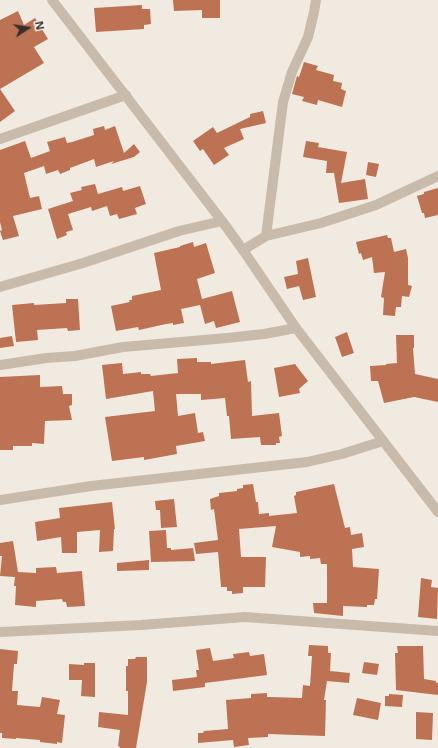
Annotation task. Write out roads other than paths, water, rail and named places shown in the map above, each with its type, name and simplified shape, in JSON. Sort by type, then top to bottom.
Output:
[{"type":"street","points":[[52,0],[222,221],[296,328],[438,512]]},
{"type":"street","points":[[266,236],[283,102],[292,72],[308,37],[316,0]]},
{"type":"street","points":[[0,140],[126,95]]},
{"type":"street","points":[[243,250],[266,236],[321,223],[376,205],[438,176]]},
{"type":"street","points":[[0,287],[83,262],[179,230],[222,221]]},
{"type":"street","points":[[0,365],[46,358],[75,356],[123,347],[264,334],[296,328]]},
{"type":"street","points":[[0,500],[91,486],[307,462],[342,454],[382,440]]},
{"type":"street","points":[[0,632],[141,625],[245,617],[438,631]]}]
